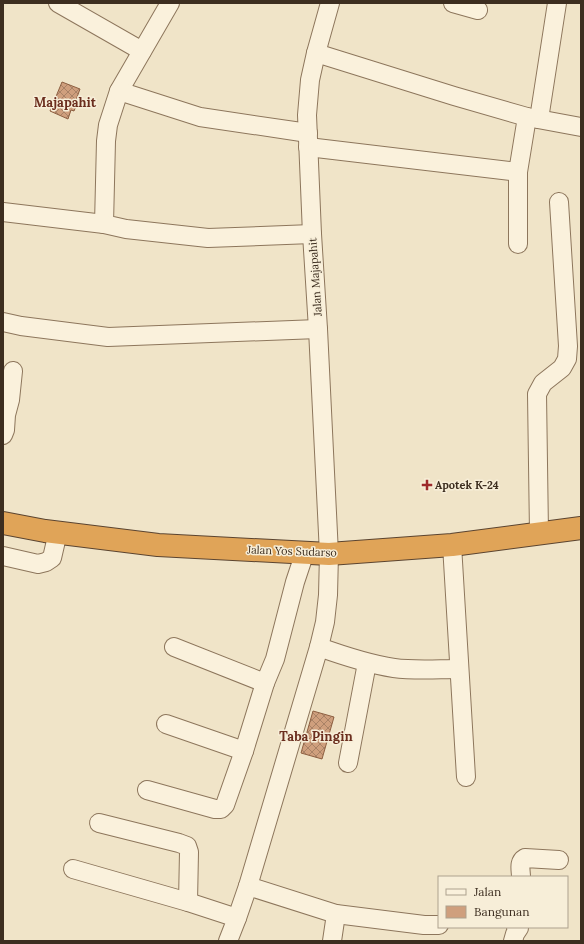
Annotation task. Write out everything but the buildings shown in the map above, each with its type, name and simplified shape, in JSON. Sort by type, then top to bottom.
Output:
[{"type":"highway","name":"Jalan Yos Sudarso","points":[[3,523],[158,545],[329,554],[452,545],[581,528]]},
{"type":"street","points":[[58,3],[142,51]]},
{"type":"street","points":[[104,224],[106,133],[119,91],[170,3]]},
{"type":"street","name":"Jalan Majapahit","points":[[228,941],[248,886],[319,647],[325,622],[328,595],[329,554],[307,115],[310,80],[330,3]]},
{"type":"street","points":[[453,3],[478,10]]},
{"type":"street","points":[[518,244],[518,172],[533,118],[557,3]]},
{"type":"street","points":[[316,53],[454,96],[533,118],[581,127]]},
{"type":"street","points":[[119,91],[200,117],[308,140],[518,172]]},
{"type":"street","points":[[539,533],[537,394],[543,383],[562,368],[567,359],[568,346],[559,202]]},
{"type":"street","points":[[3,212],[104,224],[126,230],[208,238],[312,234]]},
{"type":"street","points":[[3,322],[21,326],[108,337],[318,329]]},
{"type":"street","points":[[3,435],[10,400],[13,371]]},
{"type":"street","points":[[3,556],[38,564],[46,562],[52,558],[58,532]]},
{"type":"street","points":[[452,545],[466,777]]},
{"type":"street","points":[[147,790],[215,809],[221,809],[226,804],[265,683],[275,658],[295,582],[305,552]]},
{"type":"street","points":[[174,647],[265,683]]},
{"type":"street","points":[[319,647],[367,663],[395,668],[459,669]]},
{"type":"street","points":[[348,763],[367,663]]},
{"type":"street","points":[[166,724],[244,751]]},
{"type":"street","points":[[99,823],[187,846],[189,852],[188,902]]},
{"type":"street","points":[[521,876],[520,863],[525,858],[559,860]]},
{"type":"street","points":[[73,869],[188,902],[237,918]]},
{"type":"street","points":[[248,886],[336,914],[424,925],[438,925]]},
{"type":"street","points":[[332,941],[336,914]]},
{"type":"place","name":"Apotek K-24","points":[[427,485]]},
{"type":"district","name":"Majapahit","points":[[65,102]]},
{"type":"district","name":"Taba Pingin","points":[[316,736]]}]
